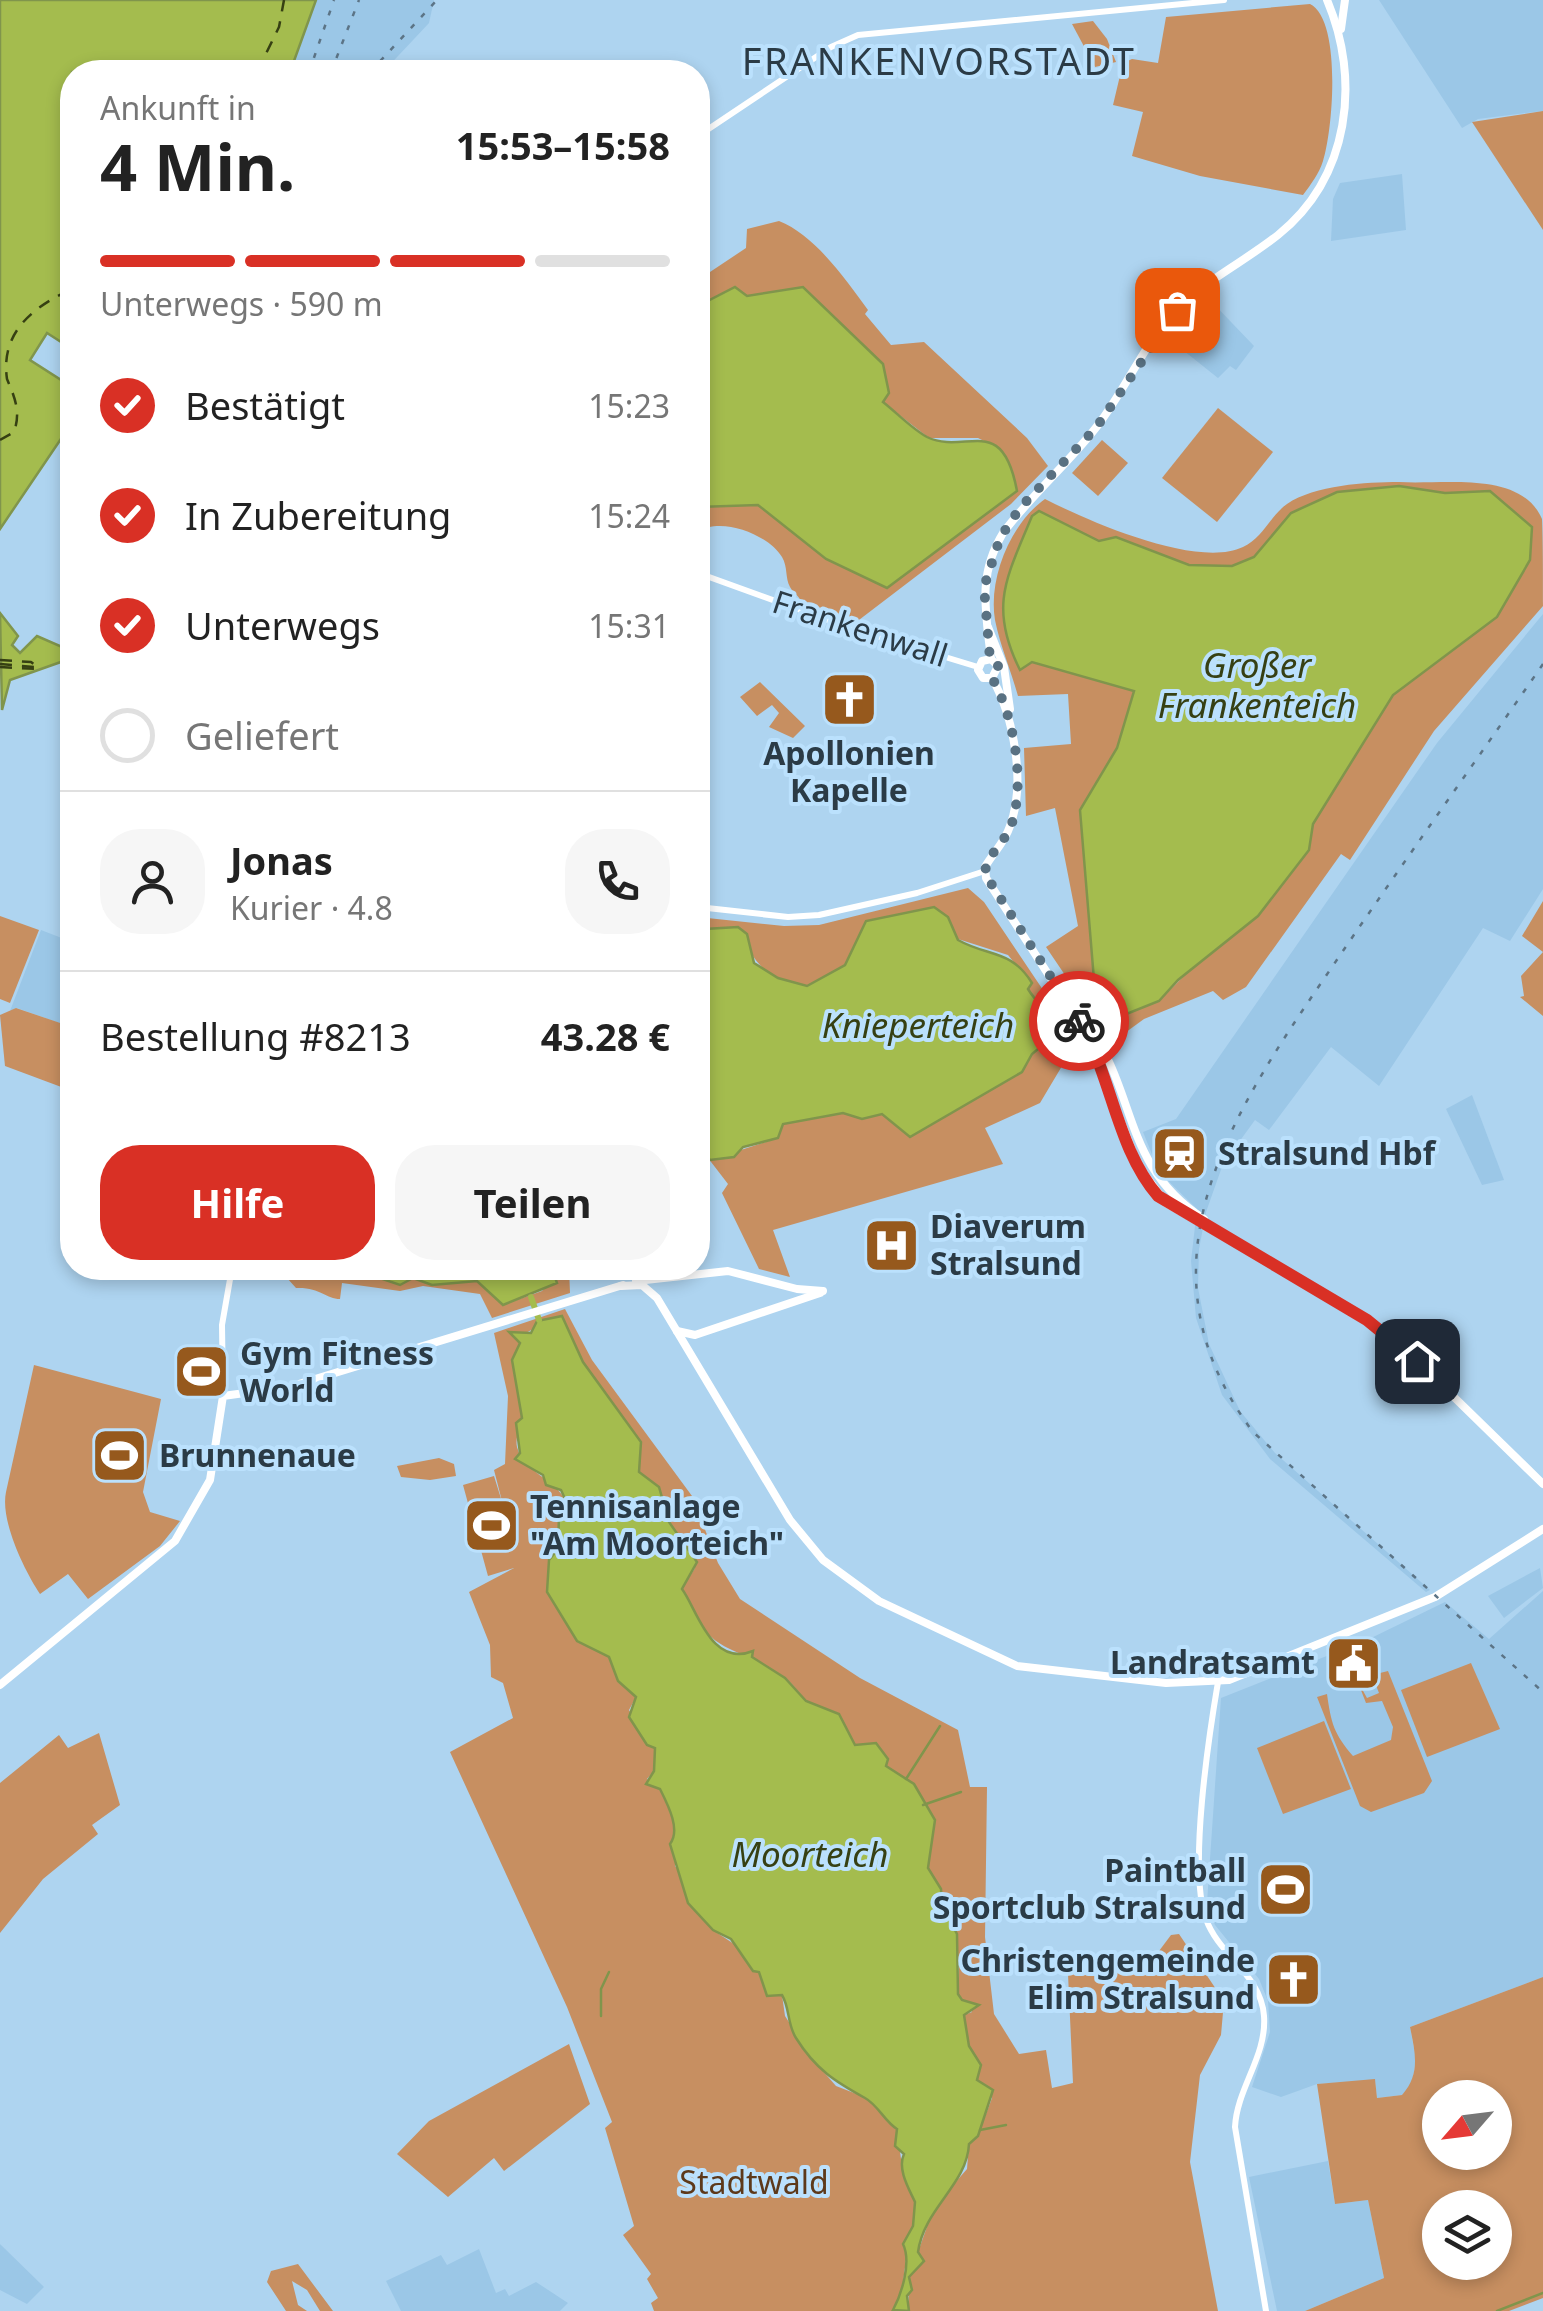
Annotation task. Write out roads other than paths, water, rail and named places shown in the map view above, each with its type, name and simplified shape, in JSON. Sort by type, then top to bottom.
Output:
[{"type":"main road","points":[[992,678],[998,666],[990,659],[986,623],[988,566],[1020,508],[1096,428],[1171,315],[1288,227],[1317,192],[1343,124],[1347,74],[1340,34],[1327,0],[1318,0]]},
{"type":"main road","points":[[1340,34],[1345,0]]},
{"type":"main road","points":[[986,623],[1004,667],[1010,718]]},
{"type":"main road","points":[[978,666],[990,659]]},
{"type":"main road","name":"Frankenwall","points":[[978,666],[980,676],[992,678],[1010,718],[1014,812],[1006,836],[985,871]]},
{"type":"main road","points":[[985,871],[1011,919],[1105,1051],[1151,1170],[1178,1201],[1240,1246],[1390,1337],[1543,1484]]},
{"type":"main road","points":[[669,1320],[681,1335],[695,1335],[823,1291],[728,1271],[710,1272]]},
{"type":"main road","points":[[0,1686],[175,1541],[210,1480],[223,1396],[294,1386],[621,1286],[658,1280]]},
{"type":"main road","points":[[657,1298],[661,1280]]},
{"type":"main road","points":[[776,1283],[785,1297],[777,1306]]},
{"type":"main road","points":[[621,1286],[642,1285],[657,1298],[798,1532],[854,1586],[1016,1666],[1166,1683],[1218,1682],[1248,1675],[1416,1607],[1466,1581],[1542,1531]]},
{"type":"main road","points":[[691,1356],[695,1335]]},
{"type":"street","points":[[710,128],[831,46],[858,35],[1224,0]]},
{"type":"street","name":"Frankenwall","points":[[710,577],[853,629],[978,666]]},
{"type":"street","points":[[710,908],[788,917],[819,915],[917,893],[985,871]]},
{"type":"street","points":[[223,1396],[222,1325],[230,1280]]},
{"type":"street","points":[[1218,1682],[1208,1741],[1202,1848],[1204,1915],[1213,1934],[1252,1980],[1263,2006],[1263,2034],[1238,2099],[1235,2127],[1266,2311]]},
{"type":"water","points":[[0,0],[316,0],[294,60],[60,60],[60,341],[47,333],[30,360],[60,379],[60,440],[0,529]]},
{"type":"water","points":[[735,287],[747,296],[803,287],[883,364],[889,393],[883,402],[927,437],[992,444],[1002,451],[1010,466],[1017,491],[887,588],[826,559],[758,505],[710,507],[710,300]]},
{"type":"water","name":"Großer Frankenteich","points":[[1399,486],[1445,493],[1490,491],[1532,527],[1530,560],[1497,617],[1393,695],[1313,824],[1309,850],[1258,916],[1178,980],[1159,1001],[1119,1017],[1107,1010],[1095,992],[1080,810],[1117,748],[1134,691],[1032,662],[1020,670],[1010,648],[1003,609],[1009,575],[1032,516],[1039,511],[1099,541],[1116,537],[1189,565],[1232,566],[1254,557],[1291,513],[1337,492]]},
{"type":"water","points":[[0,613],[18,636],[12,645],[20,653],[37,636],[60,646],[60,662],[10,680],[2,710]]},
{"type":"water","name":"Knieperteich","points":[[934,907],[948,917],[958,940],[1016,964],[1032,983],[1028,989],[1061,1030],[1032,1054],[1022,1072],[910,1137],[882,1114],[862,1119],[843,1113],[783,1124],[778,1138],[743,1147],[734,1157],[710,1160],[710,929],[738,927],[747,934],[754,963],[778,978],[807,986],[845,965],[866,921]]},
{"type":"water","points":[[418,1280],[556,1280],[557,1283],[503,1305],[477,1281],[432,1285]]},
{"type":"water","name":"Moorteich","points":[[562,1316],[583,1362],[641,1442],[639,1472],[659,1487],[669,1522],[697,1562],[682,1589],[707,1634],[726,1651],[753,1651],[752,1657],[785,1678],[806,1701],[839,1714],[855,1745],[876,1743],[888,1759],[886,1766],[914,1784],[935,1820],[928,1868],[941,1889],[942,1905],[957,1934],[958,1994],[962,2000],[979,2005],[964,2015],[969,2046],[981,2065],[977,2080],[993,2090],[961,2172],[922,2236],[918,2252],[924,2261],[909,2277],[909,2311],[893,2310],[904,2278],[903,2244],[913,2226],[915,2202],[903,2172],[904,2154],[895,2146],[897,2129],[870,2101],[811,2059],[793,2033],[782,1995],[767,1996],[759,1972],[753,1971],[731,1939],[713,1930],[688,1903],[670,1844],[674,1825],[670,1810],[660,1789],[646,1784],[654,1771],[655,1748],[647,1745],[629,1717],[636,1697],[618,1681],[609,1657],[577,1641],[547,1592],[549,1560],[558,1549],[559,1516],[566,1501],[561,1490],[546,1485],[543,1475],[515,1459],[520,1453],[516,1423],[522,1418],[512,1360],[520,1343],[509,1332],[531,1333],[537,1321]]},
{"type":"waterway","points":[[531,1297],[539,1320]]},
{"type":"waterway","points":[[906,1779],[940,1726]]},
{"type":"waterway","points":[[923,1805],[961,1792]]},
{"type":"waterway","points":[[601,2016],[601,1989],[609,1972]]},
{"type":"waterway","points":[[980,2130],[1006,2125]]},
{"type":"waterway","points":[[1497,2311],[1543,2293]]},
{"type":"railway","points":[[313,60],[334,0]]},
{"type":"railway","points":[[336,60],[359,0]]},
{"type":"railway","points":[[381,60],[437,0]]},
{"type":"railway","points":[[1543,664],[1271,1059],[1238,1118],[1213,1178],[1198,1239],[1198,1302],[1215,1366],[1253,1432],[1543,1692]]},
{"type":"place","name":"Apollonien Kapelle","points":[[849,700]]},
{"type":"place","name":"Stralsund Hbf","points":[[1179,1154]]},
{"type":"place","name":"Diaverum Stralsund","points":[[891,1245]]},
{"type":"place","name":"Gym Fitness World","points":[[201,1372]]},
{"type":"place","name":"Brunnenaue","points":[[120,1456]]},
{"type":"place","name":"Tennisanlage \"Am Moorteich\"","points":[[491,1525]]},
{"type":"place","name":"Landratsamt","points":[[1354,1663]]},
{"type":"place","name":"Paintball Sportclub Stralsund","points":[[1285,1889]]},
{"type":"place","name":"Christengemeinde Elim Stralsund","points":[[1294,1979]]},
{"type":"district","name":"FRANKENVORSTADT","points":[[939,62]]},
{"type":"park label","name":"Stadtwald","points":[[754,2183]]}]
